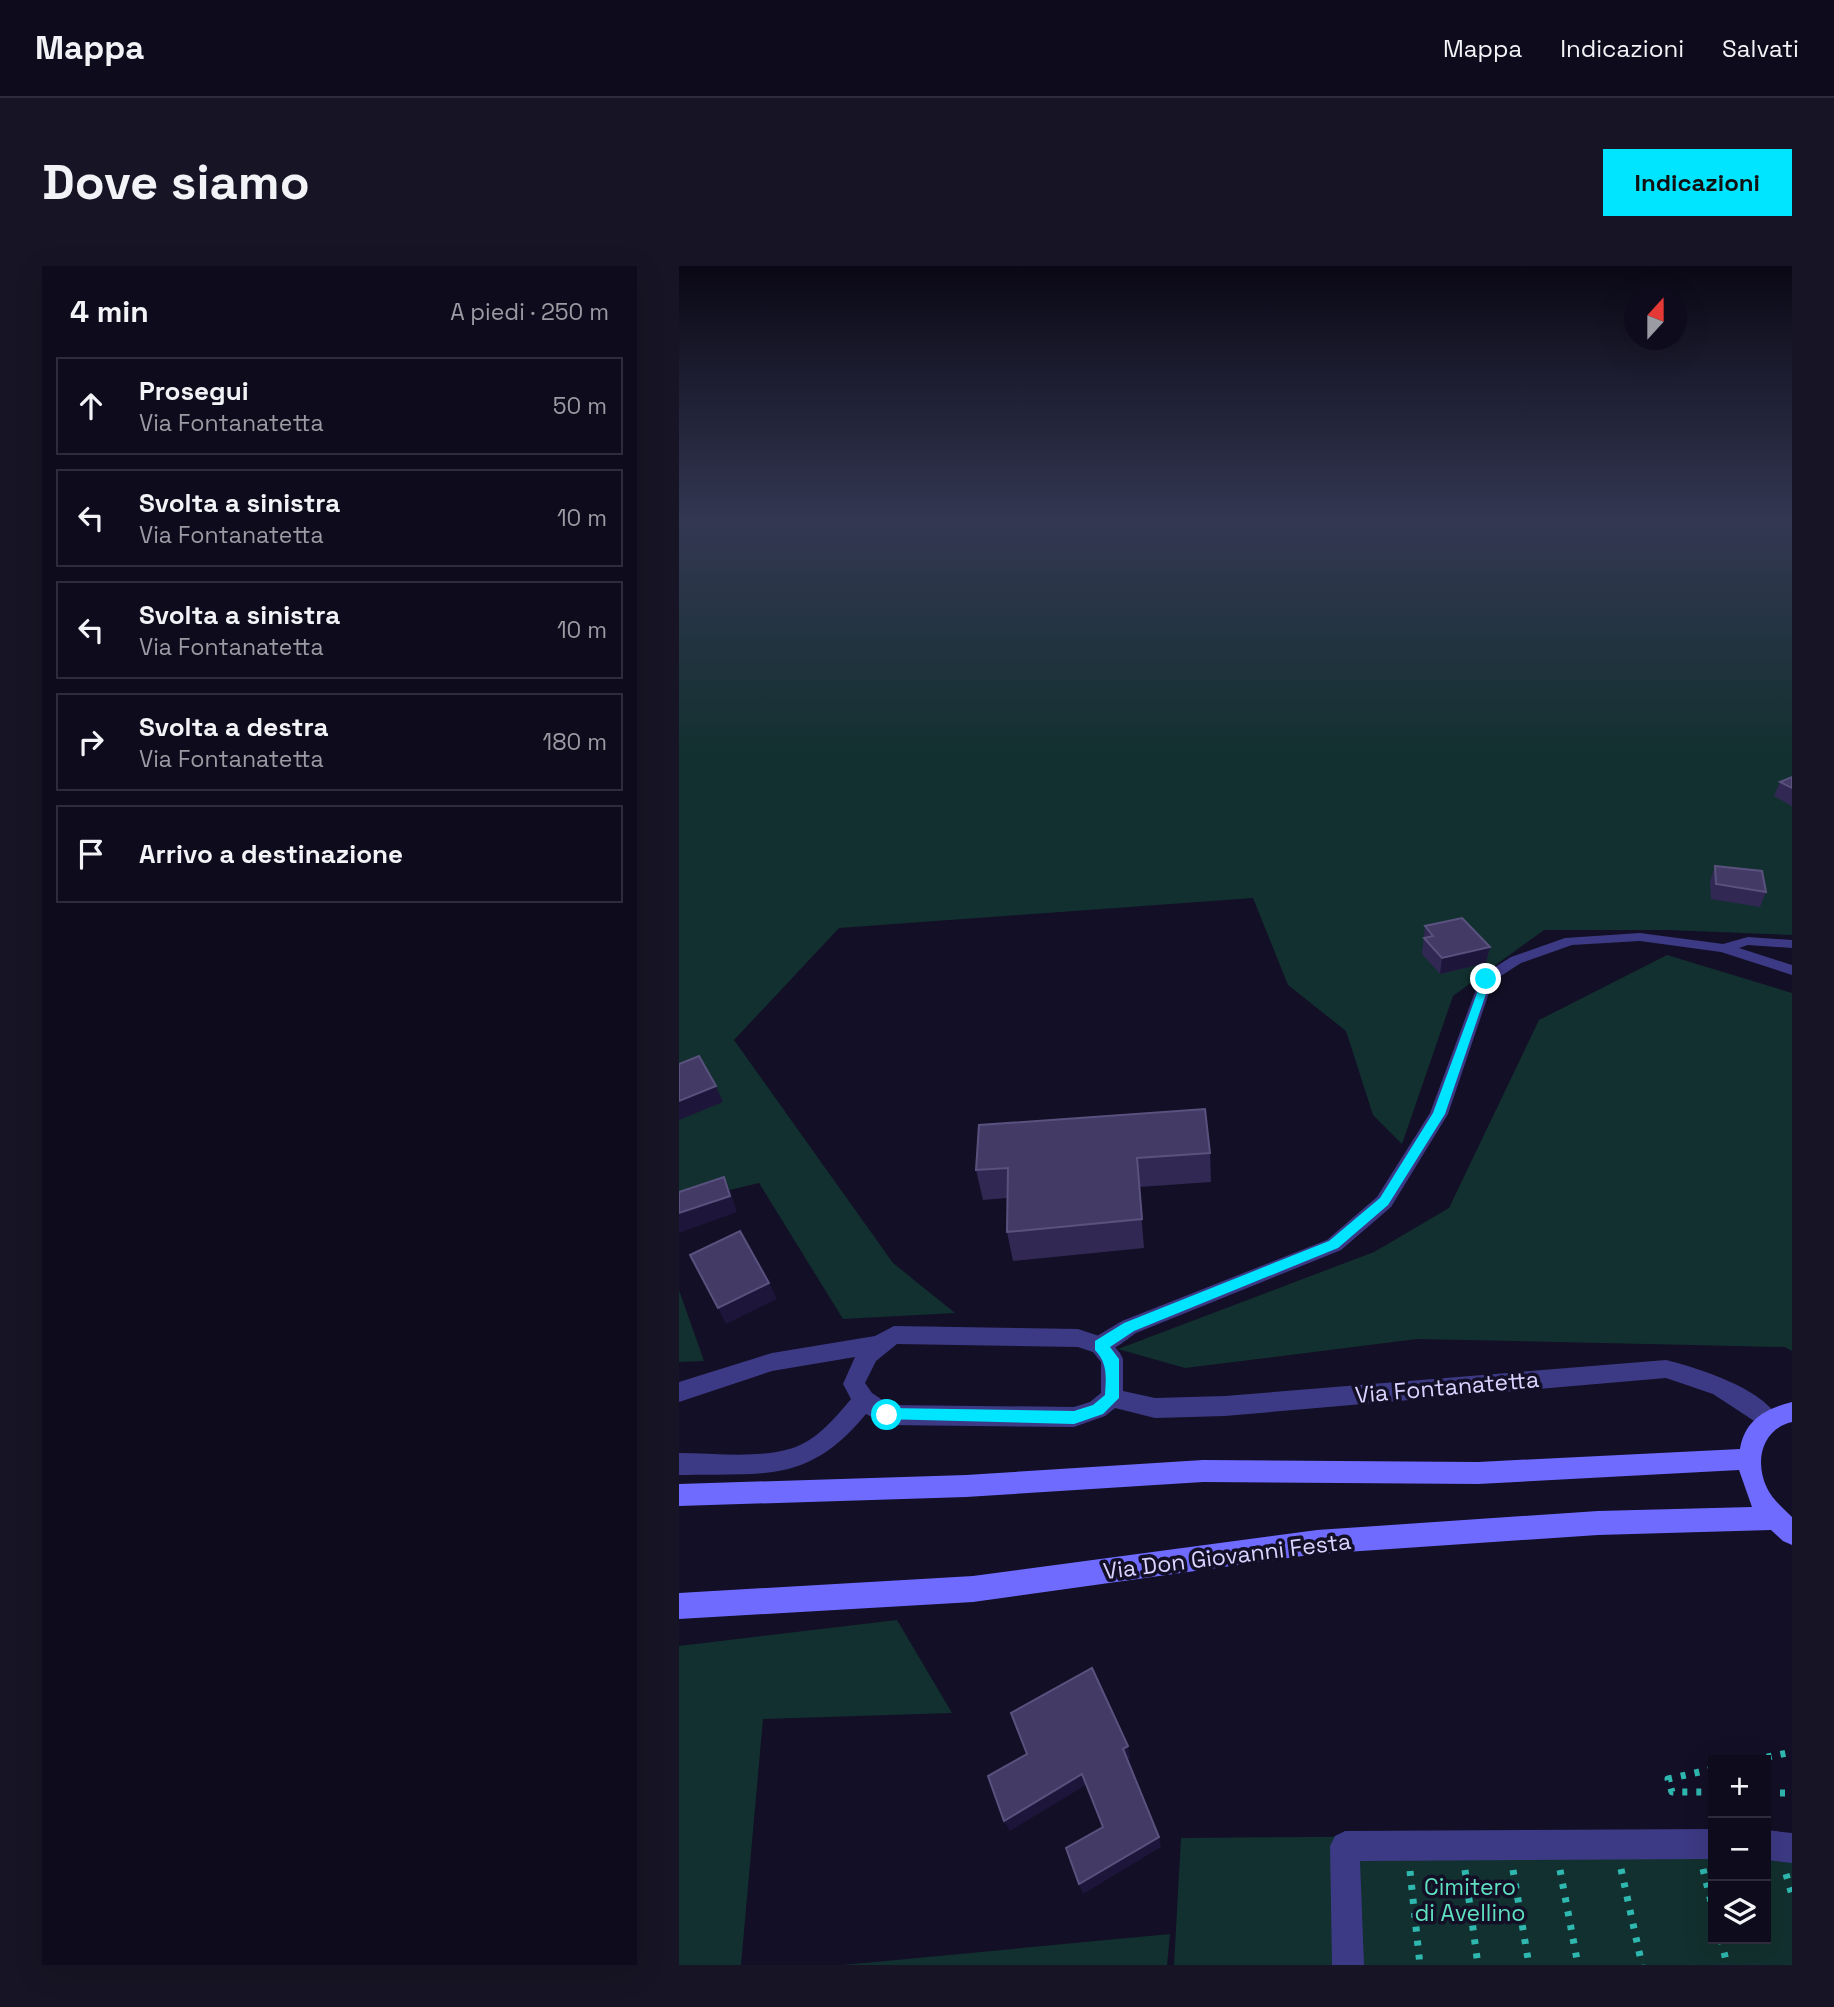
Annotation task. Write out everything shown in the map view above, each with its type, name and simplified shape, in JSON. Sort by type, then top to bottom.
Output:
[{"type":"main road","points":[[1784,1526],[1760,1499],[1751,1478],[1748,1459],[1757,1430],[1768,1420],[1792,1412]]},
{"type":"main road","points":[[679,1494],[967,1486],[1203,1471],[1478,1474],[1748,1459]]},
{"type":"main road","name":"Via Don Giovanni Festa","points":[[679,1606],[973,1589],[1317,1542],[1598,1523],[1784,1526]]},
{"type":"street","points":[[1100,1345],[1129,1327],[1334,1245],[1384,1202],[1439,1114],[1486,979],[1516,960],[1570,941],[1640,937],[1723,948],[1792,970]]},
{"type":"street","points":[[1723,948],[1748,941],[1792,944]]},
{"type":"street","points":[[679,1392],[772,1362],[876,1345],[894,1335],[915,1334],[1078,1338],[1100,1345],[1112,1359],[1112,1398],[1097,1409],[1074,1417],[887,1415],[864,1400],[854,1384],[861,1363],[876,1345]]},
{"type":"street","name":"Via Fontanatetta","points":[[1112,1398],[1155,1408],[1225,1406],[1667,1369],[1695,1376],[1735,1393],[1768,1420]]},
{"type":"street","points":[[679,1464],[785,1461],[821,1444],[847,1422],[864,1400]]},
{"type":"street","points":[[1348,1965],[1345,1846],[1705,1844]]},
{"type":"street","points":[[1771,1846],[1792,1848]]},
{"type":"path","points":[[1771,1756],[1792,1752]]},
{"type":"path","points":[[1708,1770],[1668,1779],[1672,1792],[1708,1792]]},
{"type":"path","points":[[1771,1793],[1792,1793]]},
{"type":"path","points":[[1705,1844],[1709,1881]]},
{"type":"path","points":[[1407,1845],[1420,1965]]},
{"type":"path","points":[[1462,1845],[1478,1965]]},
{"type":"path","points":[[1509,1845],[1529,1965]]},
{"type":"path","points":[[1555,1845],[1578,1965]]},
{"type":"path","points":[[1616,1845],[1642,1965]]},
{"type":"path","points":[[1722,1944],[1727,1965]]},
{"type":"green space","points":[[679,598],[1792,598],[1792,935],[1669,930],[1544,930],[1453,996],[1402,1144],[1373,1115],[1346,1031],[1288,985],[1253,898],[839,928],[734,1040],[893,1263],[955,1313],[843,1319],[759,1183],[679,1202]]},
{"type":"green space","points":[[1667,955],[1792,993],[1792,1351],[1785,1347],[1417,1339],[1185,1368],[1118,1349],[1374,1252],[1449,1208],[1539,1020]]},
{"type":"green space","points":[[679,1290],[704,1361],[679,1362]]},
{"type":"green space","points":[[897,1620],[952,1713],[763,1719],[741,1965],[679,1965],[679,1646]]},
{"type":"green space","name":"Cimitero di Avellino","points":[[1708,1834],[1708,1944],[1771,1944],[1771,1834],[1792,1834],[1792,1965],[1174,1965],[1181,1838]]},
{"type":"green space","points":[[1170,1934],[1167,1965],[843,1965]]},
{"type":"building","points":[[1792,777],[1792,788],[1780,782]]},
{"type":"building","points":[[1715,866],[1762,871],[1766,892],[1716,884]]},
{"type":"building","points":[[1462,918],[1490,947],[1442,958],[1424,938],[1433,936],[1425,926]]},
{"type":"building","points":[[699,1056],[716,1086],[679,1101],[679,1064]]},
{"type":"building","points":[[1205,1109],[1210,1153],[1137,1158],[1142,1219],[1007,1232],[1008,1168],[976,1170],[979,1125]]},
{"type":"building","points":[[724,1177],[730,1196],[679,1213],[679,1192]]},
{"type":"building","points":[[740,1231],[769,1283],[718,1308],[690,1255]]},
{"type":"building","points":[[1092,1668],[1128,1746],[1123,1749],[1159,1837],[1079,1884],[1066,1848],[1103,1827],[1082,1774],[1004,1821],[988,1776],[1027,1754],[1011,1713]]},
{"type":"route","points":[[887,1415],[1074,1417],[1097,1409],[1112,1398],[1113,1378],[1112,1359],[1100,1345],[1129,1327],[1334,1245],[1384,1202],[1439,1114],[1486,979]]}]
